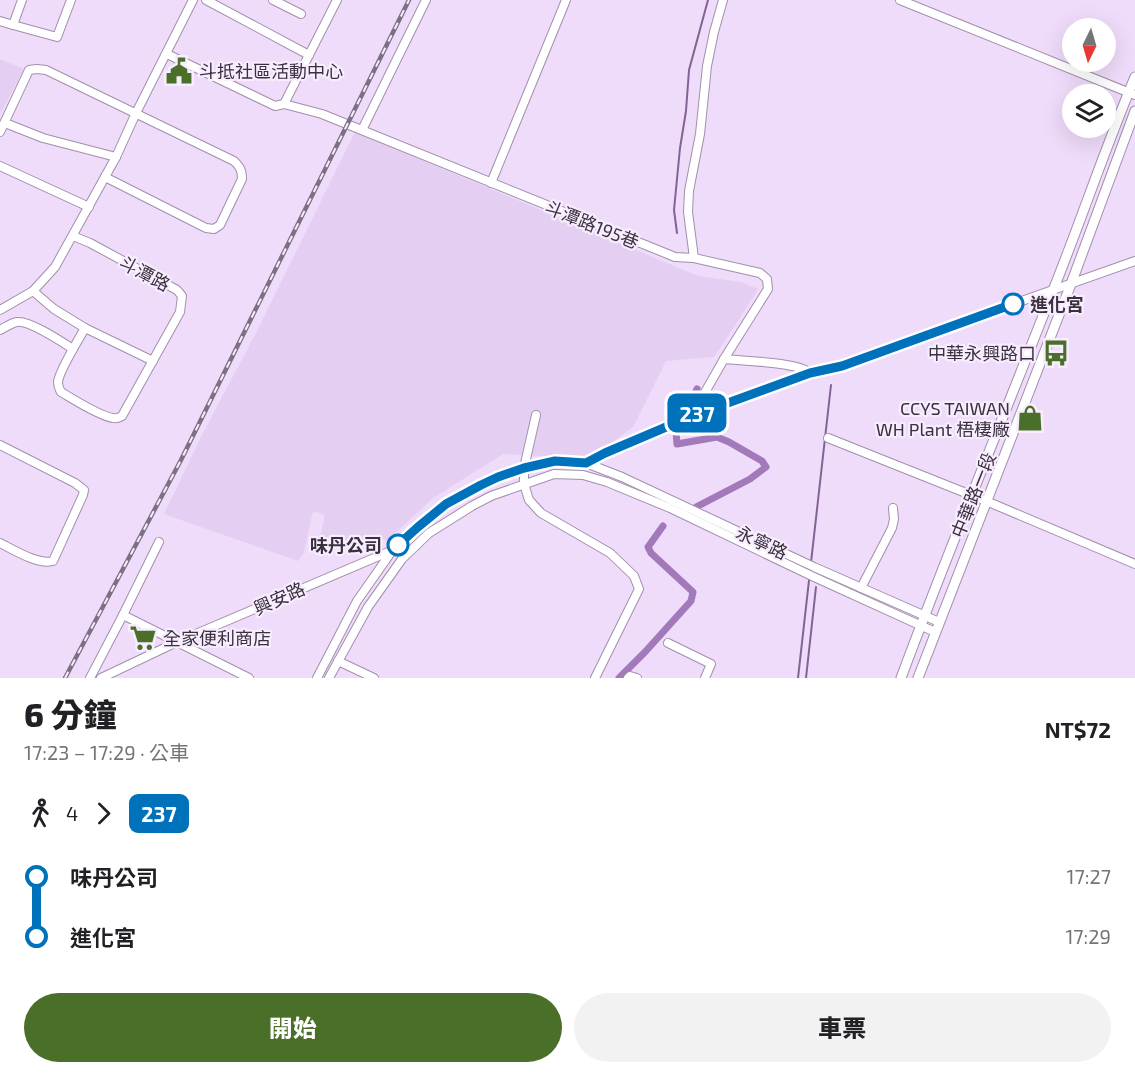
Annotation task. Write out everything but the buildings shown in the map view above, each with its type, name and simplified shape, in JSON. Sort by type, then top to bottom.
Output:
[{"type":"main road","name":"中華路一段","points":[[901,678],[1132,94],[1135,77]]},
{"type":"main road","name":"中華路一段","points":[[918,678],[1071,284],[1135,111]]},
{"type":"street","points":[[13,25],[22,0]]},
{"type":"street","points":[[0,21],[57,37],[71,0]]},
{"type":"street","points":[[0,310],[33,291],[56,267],[116,157],[194,0]]},
{"type":"street","points":[[206,0],[309,55]]},
{"type":"street","points":[[273,0],[301,14]]},
{"type":"street","points":[[284,104],[337,0]]},
{"type":"street","points":[[362,130],[426,0]]},
{"type":"street","points":[[491,183],[566,0]]},
{"type":"street","points":[[694,258],[688,212],[689,191],[700,134],[707,66],[723,0]]},
{"type":"street","points":[[900,0],[1132,94]]},
{"type":"street","name":"斗潭路195巷","points":[[166,54],[275,106],[284,104],[322,114],[675,257],[694,258],[760,273],[767,279],[768,289],[724,359]]},
{"type":"street","points":[[0,132],[29,70],[46,70],[234,161],[241,168],[242,178],[220,225],[214,229],[206,228],[105,177]]},
{"type":"street","points":[[5,123],[43,138],[116,157]]},
{"type":"street","points":[[0,166],[89,207]]},
{"type":"street","name":"斗潭路","points":[[73,236],[177,290],[183,296],[180,312],[153,361]]},
{"type":"street","points":[[329,678],[368,607],[402,559],[429,533],[491,496],[554,474],[583,475],[586,463],[692,416],[810,373],[842,366],[1135,261]]},
{"type":"street","points":[[33,291],[54,309],[85,328],[153,361],[122,416],[117,418],[111,418],[61,392],[58,381],[85,328]]},
{"type":"street","points":[[0,330],[20,321],[39,329],[73,349]]},
{"type":"street","points":[[692,416],[724,359],[789,366],[805,369],[810,373]]},
{"type":"street","points":[[536,415],[524,468],[524,484],[529,500],[542,513],[610,553],[634,576],[639,589],[595,678]]},
{"type":"street","points":[[828,438],[973,495],[1135,564]]},
{"type":"street","points":[[0,445],[75,483],[84,490],[53,561],[46,563],[37,560],[0,543]]},
{"type":"street","name":"興安路","points":[[101,678],[177,642],[393,550],[446,504],[481,485],[524,468],[555,461],[586,463]]},
{"type":"street","name":"永寧路","points":[[586,463],[663,495],[814,567],[939,621]]},
{"type":"street","name":"永寧路","points":[[583,475],[607,482],[670,508],[920,627],[935,632]]},
{"type":"street","points":[[861,588],[892,528],[893,508]]},
{"type":"street","points":[[90,678],[159,542]]},
{"type":"street","points":[[317,678],[357,601],[393,550],[402,559]]},
{"type":"street","points":[[123,615],[249,678]]},
{"type":"street","points":[[668,643],[711,664],[705,678]]},
{"type":"street","points":[[338,661],[374,678]]},
{"type":"street","points":[[628,678],[630,676],[638,678]]},
{"type":"shaded area","points":[[0,59],[24,69],[0,114]]},
{"type":"shaded area","points":[[355,132],[698,276],[741,282],[758,289],[714,357],[666,361],[633,427],[590,458],[503,454],[433,498],[388,540],[368,538],[338,541],[320,538],[325,515],[313,511],[304,552],[298,561],[164,514]]},
{"type":"waterway","points":[[677,233],[674,210],[689,70],[708,0]]},
{"type":"waterway","points":[[798,678],[831,385]]},
{"type":"waterway","points":[[683,418],[697,389]]},
{"type":"waterway","points":[[676,432],[677,444],[717,437],[762,461],[766,467],[750,479],[696,507]]},
{"type":"waterway","points":[[619,678],[691,601],[693,592],[651,553],[648,547],[663,526]]},
{"type":"waterway","points":[[806,678],[816,587]]},
{"type":"railway","points":[[65,678],[181,460],[409,0]]},
{"type":"bus line","name":"237","points":[[398,545],[446,504],[498,477],[555,461],[586,463],[692,416],[810,373],[842,366],[1013,304]]},
{"type":"place","name":"斗抵社區活動中心","points":[[179,71]]},
{"type":"place","name":"進化宮","points":[[1013,304]]},
{"type":"place","name":"中華永興路口","points":[[1056,353]]},
{"type":"place","name":"CCYS TAIWAN WH Plant 梧棲廠","points":[[1030,418]]},
{"type":"place","name":"味丹公司","points":[[398,545]]},
{"type":"place","name":"全家便利商店","points":[[143,638]]}]
